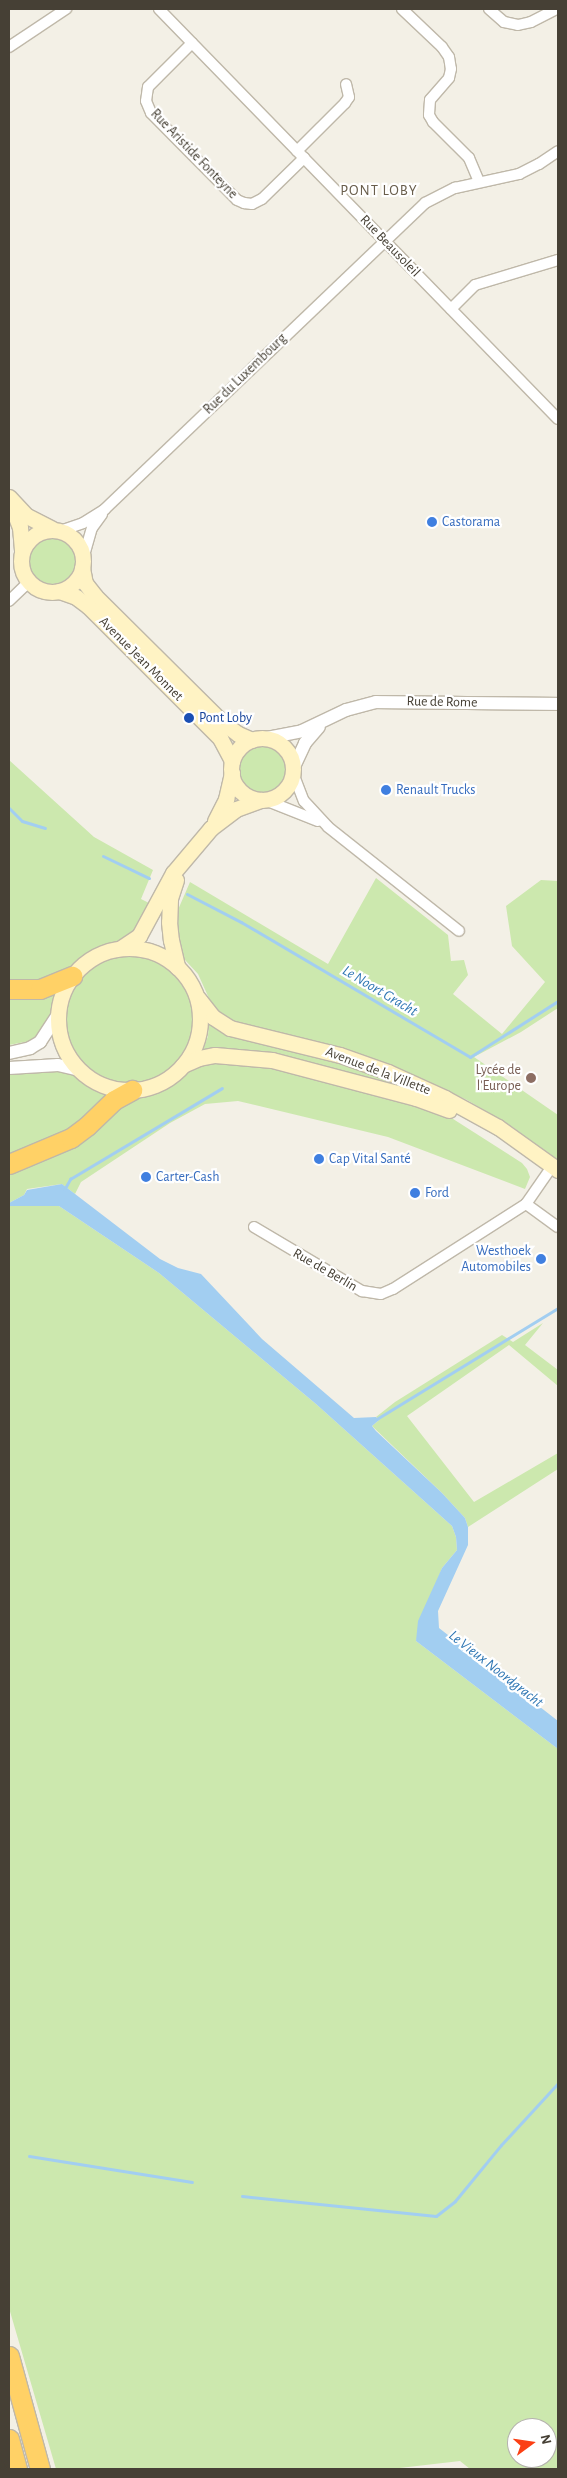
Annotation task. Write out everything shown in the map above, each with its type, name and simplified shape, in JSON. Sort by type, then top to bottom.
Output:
[{"type":"highway","points":[[9,989],[40,989],[73,976]]},
{"type":"highway","points":[[9,1164],[76,1135],[114,1100],[132,1090]]},
{"type":"highway","points":[[9,2356],[40,2469]]},
{"type":"highway","points":[[9,2439],[18,2469]]},
{"type":"main road","points":[[9,499],[27,516],[76,541],[82,564],[73,583],[59,591],[44,591],[29,582],[21,568],[20,527],[9,499]]},
{"type":"main road","points":[[22,550],[34,535],[56,530]]},
{"type":"main road","name":"Avenue Jean Monnet","points":[[82,564],[85,583],[95,596],[227,726],[242,737],[252,740]]},
{"type":"main road","name":"Avenue Jean Monnet","points":[[59,591],[72,595],[88,606],[220,738],[232,767]]},
{"type":"main road","points":[[119,949],[148,951],[164,957],[177,967],[195,992],[200,1014],[199,1033],[192,1050],[182,1066],[158,1084],[132,1090],[102,1084],[80,1070],[64,1045],[60,1031],[59,1013],[63,994],[73,976],[92,959],[119,949],[139,936],[173,873],[211,828],[230,812],[283,792],[290,784],[293,771],[291,757],[286,749],[277,741],[267,738],[252,740],[240,747],[232,767],[226,799],[211,828]]},
{"type":"main road","points":[[232,767],[236,786],[243,793],[263,800]]},
{"type":"main road","points":[[177,967],[171,940],[170,906],[173,888],[186,856]]},
{"type":"main road","name":"Avenue de la Villette","points":[[195,992],[213,1017],[224,1025],[331,1052],[394,1074],[482,1118],[554,1173]]},
{"type":"main road","name":"Avenue de la Villette","points":[[182,1066],[199,1058],[215,1055],[256,1058],[294,1065],[416,1098],[465,1117],[554,1173]]},
{"type":"street","points":[[9,47],[66,9]]},
{"type":"street","name":"Rue Beausoleil","points":[[159,9],[558,419]]},
{"type":"street","points":[[402,9],[442,47],[449,57],[451,65],[449,78],[430,100],[429,115],[433,122],[469,158],[478,182]]},
{"type":"street","points":[[489,9],[504,22],[518,25],[531,22],[556,9]]},
{"type":"street","name":"Rue Aristide Fonteyne","points":[[192,42],[148,87],[146,101],[151,113],[237,200],[244,203],[252,204],[262,199],[301,154]]},
{"type":"street","points":[[301,154],[349,97],[346,84]]},
{"type":"street","name":"Rue du Luxembourg","points":[[56,530],[83,523],[105,509],[385,240],[435,196],[454,188],[525,171],[558,151]]},
{"type":"street","points":[[451,309],[475,285],[558,260]]},
{"type":"street","name":"Rue du Luxembourg","points":[[82,564],[92,528],[105,509]]},
{"type":"street","points":[[9,601],[29,582]]},
{"type":"street","name":"Rue de Rome","points":[[267,738],[302,731],[357,706],[385,701],[558,704]]},
{"type":"street","name":"Rue de Rome","points":[[293,771],[305,743],[329,719]]},
{"type":"street","points":[[293,771],[304,800],[328,827],[460,931]]},
{"type":"street","points":[[263,800],[299,812],[328,827]]},
{"type":"street","points":[[9,1053],[30,1048],[40,1042],[59,1013]]},
{"type":"street","points":[[9,1068],[58,1065],[80,1070]]},
{"type":"street","name":"Rue de Berlin","points":[[254,1227],[365,1293],[377,1294],[393,1289],[526,1204],[554,1173]]},
{"type":"street","points":[[526,1204],[558,1227]]},
{"type":"green space","points":[[52,536],[61,538],[69,543],[74,551],[76,560],[74,569],[69,577],[61,582],[52,584],[43,582],[35,577],[30,569],[28,560],[30,551],[35,543],[43,538]]},
{"type":"green space","points":[[263,745],[272,747],[280,752],[285,760],[287,769],[285,778],[280,786],[272,791],[263,793],[254,791],[246,786],[241,778],[239,769],[241,760],[246,752],[254,747]]},
{"type":"green space","points":[[9,760],[94,837],[153,870],[141,899],[151,904],[133,935],[123,941],[95,949],[80,958],[68,971],[39,981],[9,982]]},
{"type":"green space","points":[[376,878],[448,935],[451,961],[464,960],[468,975],[453,994],[502,1034],[545,982],[512,946],[506,906],[541,880],[558,881],[558,1008],[521,1032],[474,1057],[558,1115],[558,1162],[514,1128],[467,1100],[408,1073],[343,1049],[238,1027],[219,1014],[212,1005],[198,974],[185,960],[176,939],[174,919],[190,882],[328,964]]},
{"type":"green space","points":[[129,955],[142,956],[154,960],[165,965],[175,973],[183,983],[188,994],[192,1006],[192,1032],[188,1044],[183,1055],[175,1065],[165,1073],[154,1078],[142,1082],[129,1083],[116,1082],[104,1078],[93,1073],[83,1065],[75,1055],[70,1044],[66,1032],[65,1019],[66,1006],[70,994],[75,983],[83,973],[93,965],[104,960],[116,956]]},
{"type":"green space","points":[[55,990],[49,1018],[39,1035],[30,1041],[9,1045],[9,993]]},
{"type":"green space","points":[[209,1018],[338,1060],[422,1091],[203,1050],[208,1036]]},
{"type":"green space","points":[[209,1061],[261,1064],[450,1117],[522,1163],[530,1177],[525,1189],[388,1137],[238,1101],[205,1104],[170,1123],[81,1182],[75,1194],[62,1184],[27,1189],[24,1195],[9,1203],[9,1173],[117,1106],[138,1096],[159,1091],[200,1064]]},
{"type":"green space","points":[[59,1070],[73,1073],[90,1086],[112,1093],[76,1127],[9,1158],[9,1074]]},
{"type":"green space","points":[[9,1206],[59,1206],[159,1273],[316,1404],[452,1526],[456,1537],[457,1550],[442,1568],[416,1641],[558,1749],[558,2469],[470,2469],[460,2461],[391,2469],[56,2469],[9,2308]]},
{"type":"green space","points":[[543,1323],[525,1345],[558,1370],[558,1386],[509,1345],[407,1416],[474,1502],[558,1453],[558,1469],[468,1527],[465,1518],[442,1493],[372,1426],[379,1420],[376,1417],[395,1402],[502,1335],[513,1342]]},
{"type":"water","points":[[62,1184],[160,1259],[178,1268],[201,1274],[262,1339],[354,1418],[376,1417],[379,1420],[372,1426],[376,1431],[442,1493],[465,1518],[468,1527],[468,1545],[438,1611],[439,1628],[558,1721],[558,1749],[416,1641],[418,1621],[442,1568],[457,1550],[456,1537],[452,1526],[316,1404],[159,1273],[59,1206],[9,1206],[9,1203],[24,1195],[27,1190]]},
{"type":"waterway","name":"Le Noort Gracht","points":[[9,808],[22,821],[45,828]]},
{"type":"waterway","name":"Le Noort Gracht","points":[[103,856],[149,878]]},
{"type":"waterway","name":"Le Noort Gracht","points":[[187,894],[241,922],[470,1057],[558,1001]]},
{"type":"waterway","points":[[64,1190],[70,1179],[222,1088]]},
{"type":"waterway","points":[[375,1420],[558,1308]]},
{"type":"waterway","points":[[242,2196],[436,2216],[455,2201],[501,2145],[558,2083]]},
{"type":"waterway","points":[[29,2156],[192,2182]]},
{"type":"place","name":"Castorama","points":[[432,522]]},
{"type":"place","name":"Pont Loby","points":[[189,718]]},
{"type":"place","name":"Renault Trucks","points":[[386,790]]},
{"type":"place","name":"Lycée de l'Europe","points":[[531,1078]]},
{"type":"place","name":"Cap Vital Santé","points":[[319,1159]]},
{"type":"place","name":"Carter-Cash","points":[[146,1177]]},
{"type":"place","name":"Ford","points":[[415,1193]]},
{"type":"place","name":"Westhoek Automobiles","points":[[541,1259]]},
{"type":"district","name":"PONT LOBY","points":[[379,191]]},
{"type":"water label","name":"Le Vieux Noordgracht","points":[[496,1669]]}]
